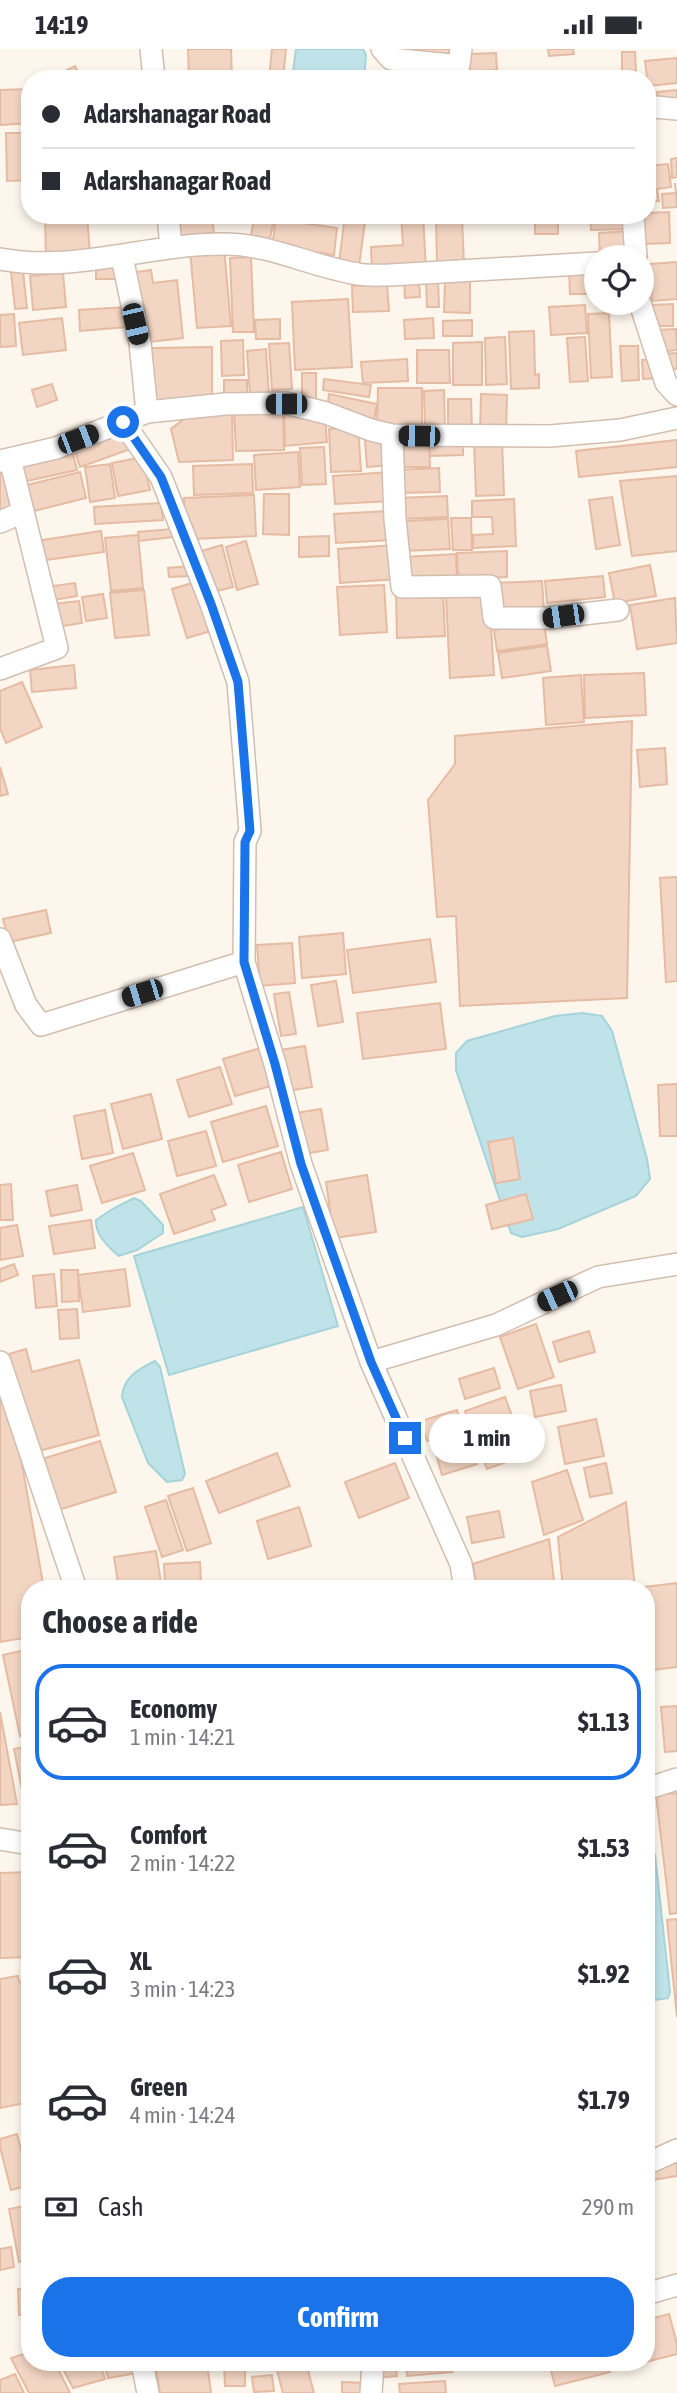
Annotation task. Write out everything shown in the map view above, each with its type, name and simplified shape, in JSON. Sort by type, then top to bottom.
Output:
[{"type":"street","points":[[151,49],[153,70]]},
{"type":"street","points":[[382,49],[391,59],[451,65],[459,65],[461,49]]},
{"type":"street","points":[[656,107],[677,109]]},
{"type":"street","points":[[169,224],[171,247]]},
{"type":"street","points":[[634,224],[635,245]]},
{"type":"street","points":[[0,259],[27,264],[87,262],[171,247],[225,244],[261,248],[359,275],[584,264]]},
{"type":"street","points":[[122,257],[140,343],[147,412]]},
{"type":"street","points":[[644,315],[666,383],[677,395]]},
{"type":"street","points":[[0,669],[57,648],[23,512],[5,460],[56,448],[147,412],[225,404],[286,404],[326,413],[371,431],[392,435],[550,436],[620,430],[677,418]]},
{"type":"street","points":[[123,422],[161,477],[202,580],[238,682],[250,831],[245,842],[244,962],[275,1064],[301,1164],[371,1362],[461,1564],[464,1580]]},
{"type":"street","points":[[392,435],[395,519],[402,587],[490,586],[494,618],[548,618],[618,610]]},
{"type":"street","points":[[0,522],[23,512]]},
{"type":"street","points":[[0,939],[26,1005],[41,1025],[244,962]]},
{"type":"street","points":[[371,1362],[496,1325],[598,1277],[677,1264]]},
{"type":"street","points":[[0,1362],[73,1580]]},
{"type":"street","points":[[655,1786],[677,1779]]},
{"type":"street","points":[[0,1839],[21,1842]]},
{"type":"street","points":[[655,2160],[677,2150]]},
{"type":"street","points":[[655,2291],[677,2285]]},
{"type":"street","points":[[144,2371],[148,2393]]},
{"type":"street","points":[[371,2393],[372,2371]]},
{"type":"water","points":[[296,49],[363,49],[366,55],[365,70],[293,70]]},
{"type":"water","points":[[582,1013],[602,1016],[612,1031],[650,1179],[636,1196],[558,1229],[522,1237],[511,1233],[456,1070],[456,1053],[467,1041],[555,1016]]},
{"type":"water","points":[[134,1198],[141,1201],[163,1225],[163,1233],[137,1250],[119,1256],[100,1235],[96,1220]]},
{"type":"water","points":[[303,1207],[338,1326],[169,1375],[134,1256]]},
{"type":"water","points":[[155,1361],[160,1367],[185,1474],[182,1480],[167,1482],[148,1463],[122,1397],[129,1379]]},
{"type":"water","points":[[655,1855],[670,1992],[668,1998],[655,2000]]},
{"type":"building","points":[[188,49],[231,49],[232,70],[189,70]]},
{"type":"building","points":[[272,49],[286,49],[284,70],[270,70]]},
{"type":"building","points":[[415,49],[459,49],[457,62],[415,59]]},
{"type":"building","points":[[548,49],[573,49],[574,54],[549,56]]},
{"type":"building","points":[[622,52],[635,52],[636,70],[622,70]]},
{"type":"building","points":[[496,53],[497,70],[470,70],[470,54]]},
{"type":"building","points":[[677,58],[677,83],[656,85],[656,70],[646,70],[645,61]]},
{"type":"building","points":[[21,89],[21,124],[0,125],[0,90]]},
{"type":"building","points":[[677,90],[677,104],[659,106],[657,92]]},
{"type":"building","points":[[6,133],[21,133],[21,180],[7,181]]},
{"type":"building","points":[[677,158],[677,177],[672,178],[671,159]]},
{"type":"building","points":[[668,164],[671,187],[657,189],[659,201],[656,201],[656,165]]},
{"type":"building","points":[[676,193],[677,207],[663,208],[662,194]]},
{"type":"building","points":[[669,212],[670,243],[643,244],[642,224],[656,224],[656,213]]},
{"type":"building","points":[[45,224],[88,224],[90,254],[46,256]]},
{"type":"building","points":[[173,224],[213,224],[214,233],[174,237]]},
{"type":"building","points":[[253,224],[273,224],[269,243],[250,239]]},
{"type":"building","points":[[275,224],[310,224],[337,228],[334,255],[272,246]]},
{"type":"building","points":[[344,224],[365,224],[359,266],[339,263]]},
{"type":"building","points":[[402,224],[423,224],[426,270],[372,272],[371,247],[403,245]]},
{"type":"building","points":[[436,224],[462,224],[464,264],[437,265]]},
{"type":"building","points":[[535,224],[558,224],[558,234],[535,234]]},
{"type":"building","points":[[591,224],[626,224],[626,229],[591,230]]},
{"type":"building","points":[[629,231],[630,245],[600,245],[599,233]]},
{"type":"building","points":[[224,247],[231,326],[197,328],[190,250]]},
{"type":"building","points":[[122,252],[122,279],[96,279],[96,253]]},
{"type":"building","points":[[251,257],[254,332],[233,332],[230,258]]},
{"type":"building","points":[[677,262],[677,299],[654,301],[654,264]]},
{"type":"building","points":[[584,268],[584,294],[570,294],[569,269]]},
{"type":"building","points":[[151,270],[153,283],[177,280],[183,338],[141,343],[130,273]]},
{"type":"building","points":[[23,271],[27,308],[15,309],[11,272]]},
{"type":"building","points":[[63,273],[66,307],[33,310],[30,276]]},
{"type":"building","points":[[438,280],[439,307],[427,307],[426,281]]},
{"type":"building","points":[[404,281],[419,281],[420,297],[405,298]]},
{"type":"building","points":[[445,281],[470,281],[470,313],[444,312]]},
{"type":"building","points":[[387,284],[389,311],[353,312],[352,286]]},
{"type":"building","points":[[348,299],[352,367],[295,370],[292,302]]},
{"type":"building","points":[[673,304],[673,326],[651,326],[654,305]]},
{"type":"building","points":[[584,305],[587,333],[551,335],[549,307]]},
{"type":"building","points":[[126,307],[127,327],[80,331],[79,310]]},
{"type":"building","points":[[14,314],[16,346],[0,347],[0,315]]},
{"type":"building","points":[[588,315],[609,315],[612,377],[591,378]]},
{"type":"building","points":[[62,318],[66,350],[23,355],[19,323]]},
{"type":"building","points":[[433,318],[434,338],[405,339],[404,320]]},
{"type":"building","points":[[280,319],[280,339],[256,339],[255,320]]},
{"type":"building","points":[[472,320],[472,336],[443,336],[443,321]]},
{"type":"building","points":[[676,329],[677,350],[658,352],[656,330]]},
{"type":"building","points":[[534,331],[535,375],[539,374],[539,388],[511,389],[509,332]]},
{"type":"building","points":[[505,337],[507,384],[486,385],[485,338]]},
{"type":"building","points":[[585,337],[588,381],[570,382],[567,338]]},
{"type":"building","points":[[243,340],[244,375],[222,376],[221,341]]},
{"type":"building","points":[[482,342],[482,385],[453,385],[453,343]]},
{"type":"building","points":[[289,343],[292,389],[272,390],[269,344]]},
{"type":"building","points":[[620,346],[638,346],[639,380],[622,381]]},
{"type":"building","points":[[212,347],[212,403],[152,404],[151,348]]},
{"type":"building","points":[[266,349],[269,394],[250,395],[247,351]]},
{"type":"building","points":[[417,350],[449,350],[450,383],[417,383]]},
{"type":"building","points":[[677,353],[677,369],[664,370],[663,354]]},
{"type":"building","points":[[407,359],[408,381],[363,383],[361,362]]},
{"type":"building","points":[[658,359],[659,378],[643,379],[642,360]]},
{"type":"building","points":[[302,373],[316,373],[316,401],[302,401]]},
{"type":"building","points":[[324,379],[371,385],[369,397],[323,390]]},
{"type":"building","points":[[224,380],[247,380],[247,402],[224,402]]},
{"type":"building","points":[[52,384],[57,400],[37,407],[32,390]]},
{"type":"building","points":[[378,388],[422,388],[422,425],[377,425]]},
{"type":"building","points":[[444,390],[445,429],[425,429],[424,391]]},
{"type":"building","points":[[329,394],[377,404],[372,430],[327,410]]},
{"type":"building","points":[[481,394],[507,395],[506,432],[480,432]]},
{"type":"building","points":[[448,399],[471,399],[472,433],[448,434]]},
{"type":"building","points":[[283,408],[284,450],[236,451],[234,410]]},
{"type":"building","points":[[232,411],[233,460],[179,462],[171,429],[193,412]]},
{"type":"building","points":[[284,411],[325,417],[327,442],[285,446]]},
{"type":"building","points":[[358,427],[361,471],[331,472],[329,429]]},
{"type":"building","points":[[125,431],[131,449],[80,467],[74,448]]},
{"type":"building","points":[[388,439],[390,465],[367,467],[365,440]]},
{"type":"building","points":[[429,440],[430,467],[396,467],[395,441]]},
{"type":"building","points":[[463,440],[463,455],[430,456],[429,441]]},
{"type":"building","points":[[502,440],[504,495],[476,496],[474,441]]},
{"type":"building","points":[[677,440],[677,467],[579,477],[576,451]]},
{"type":"building","points":[[324,447],[326,484],[302,485],[300,448]]},
{"type":"building","points":[[72,450],[77,470],[18,483],[13,463]]},
{"type":"building","points":[[298,452],[300,487],[256,490],[254,455]]},
{"type":"building","points":[[143,457],[150,490],[118,496],[112,463]]},
{"type":"building","points":[[110,464],[115,498],[90,502],[85,467]]},
{"type":"building","points":[[252,464],[253,493],[194,495],[193,466]]},
{"type":"building","points":[[0,467],[6,467],[11,513],[0,514]]},
{"type":"building","points":[[439,468],[440,492],[399,493],[398,470]]},
{"type":"building","points":[[80,472],[86,498],[26,513],[19,487]]},
{"type":"building","points":[[390,472],[391,501],[335,504],[333,476]]},
{"type":"building","points":[[677,476],[677,551],[632,556],[620,481]]},
{"type":"building","points":[[264,494],[289,494],[289,535],[263,534]]},
{"type":"building","points":[[254,495],[256,536],[194,539],[193,526],[185,526],[184,498]]},
{"type":"building","points":[[447,496],[448,517],[399,519],[398,498]]},
{"type":"building","points":[[612,497],[620,545],[596,549],[589,500]]},
{"type":"building","points":[[514,499],[516,546],[473,548],[473,535],[493,534],[492,517],[472,517],[472,501]]},
{"type":"building","points":[[161,503],[163,520],[95,524],[94,507]]},
{"type":"building","points":[[388,511],[390,540],[336,543],[334,514]]},
{"type":"building","points":[[451,518],[471,518],[472,550],[453,550]]},
{"type":"building","points":[[448,519],[450,549],[404,551],[403,521]]},
{"type":"building","points":[[172,529],[173,537],[139,541],[138,532]]},
{"type":"building","points":[[101,531],[104,552],[38,561],[36,541]]},
{"type":"building","points":[[138,535],[143,588],[111,591],[105,538]]},
{"type":"building","points":[[329,536],[329,556],[299,557],[299,537]]},
{"type":"building","points":[[246,541],[258,584],[237,590],[226,547]]},
{"type":"building","points":[[222,545],[233,587],[209,593],[198,552]]},
{"type":"building","points":[[396,545],[398,579],[340,583],[338,549]]},
{"type":"building","points":[[507,551],[507,577],[458,579],[457,553]]},
{"type":"building","points":[[456,554],[457,579],[406,582],[405,557]]},
{"type":"building","points":[[650,565],[656,596],[615,603],[609,573]]},
{"type":"building","points":[[189,566],[189,576],[169,577],[168,568]]},
{"type":"building","points":[[603,576],[605,597],[547,603],[545,581]]},
{"type":"building","points":[[542,581],[544,613],[495,616],[494,583]]},
{"type":"building","points":[[196,582],[211,631],[187,638],[172,589]]},
{"type":"building","points":[[75,583],[77,596],[48,601],[45,587]]},
{"type":"building","points":[[384,585],[387,632],[340,635],[337,587]]},
{"type":"building","points":[[144,590],[149,635],[115,638],[110,593]]},
{"type":"building","points":[[443,590],[445,636],[397,638],[396,592]]},
{"type":"building","points":[[103,594],[107,618],[86,621],[82,597]]},
{"type":"building","points":[[489,594],[494,675],[450,678],[446,596]]},
{"type":"building","points":[[675,598],[677,643],[637,649],[630,605]]},
{"type":"building","points":[[79,601],[82,623],[56,627],[53,604]]},
{"type":"building","points":[[544,623],[547,644],[497,651],[494,630]]},
{"type":"building","points":[[547,646],[551,671],[502,678],[498,653]]},
{"type":"building","points":[[74,665],[76,688],[32,692],[30,670]]},
{"type":"building","points":[[644,673],[646,715],[585,718],[584,675]]},
{"type":"building","points":[[581,675],[584,722],[546,725],[543,678]]},
{"type":"building","points":[[22,682],[42,727],[6,743],[0,728],[0,691]]},
{"type":"building","points":[[632,721],[627,998],[460,1006],[456,916],[437,917],[428,800],[455,764],[455,736]]},
{"type":"building","points":[[665,748],[667,784],[640,787],[637,750]]},
{"type":"building","points":[[0,767],[8,794],[0,796]]},
{"type":"building","points":[[677,877],[677,981],[666,982],[660,878]]},
{"type":"building","points":[[46,910],[51,933],[9,942],[3,919]]},
{"type":"building","points":[[343,933],[346,974],[302,978],[299,937]]},
{"type":"building","points":[[430,939],[436,982],[353,993],[347,950]]},
{"type":"building","points":[[292,943],[295,983],[260,986],[257,945]]},
{"type":"building","points":[[336,981],[343,1022],[318,1026],[311,985]]},
{"type":"building","points":[[289,992],[296,1034],[281,1036],[274,994]]},
{"type":"building","points":[[440,1003],[446,1049],[363,1059],[357,1013]]},
{"type":"building","points":[[267,1046],[278,1084],[235,1096],[223,1059]]},
{"type":"building","points":[[305,1046],[312,1087],[287,1091],[280,1050]]},
{"type":"building","points":[[220,1067],[232,1104],[189,1117],[177,1080]]},
{"type":"building","points":[[677,1084],[677,1136],[660,1136],[658,1085]]},
{"type":"building","points":[[151,1094],[162,1139],[123,1149],[111,1104]]},
{"type":"building","points":[[266,1106],[278,1146],[223,1162],[211,1122]]},
{"type":"building","points":[[321,1109],[328,1150],[303,1154],[296,1113]]},
{"type":"building","points":[[105,1110],[113,1153],[82,1159],[74,1116]]},
{"type":"building","points":[[206,1131],[216,1166],[177,1176],[168,1141]]},
{"type":"building","points":[[513,1138],[520,1179],[496,1183],[488,1142]]},
{"type":"building","points":[[281,1152],[292,1189],[249,1202],[238,1165]]},
{"type":"building","points":[[133,1153],[145,1190],[102,1203],[90,1166]]},
{"type":"building","points":[[214,1175],[226,1205],[211,1210],[215,1220],[174,1234],[160,1194]]},
{"type":"building","points":[[367,1175],[376,1232],[334,1238],[326,1182]]},
{"type":"building","points":[[11,1184],[13,1220],[0,1220],[0,1185]]},
{"type":"building","points":[[77,1185],[82,1210],[51,1216],[46,1191]]},
{"type":"building","points":[[526,1194],[533,1219],[492,1229],[486,1205]]},
{"type":"building","points":[[91,1220],[95,1248],[54,1254],[49,1226]]},
{"type":"building","points":[[17,1225],[23,1256],[0,1260],[0,1228]]},
{"type":"building","points":[[14,1264],[18,1275],[0,1282],[0,1269]]},
{"type":"building","points":[[125,1269],[130,1306],[83,1312],[78,1275]]},
{"type":"building","points":[[61,1270],[78,1270],[79,1301],[62,1302]]},
{"type":"building","points":[[54,1274],[57,1306],[36,1308],[33,1276]]},
{"type":"building","points":[[77,1309],[79,1338],[60,1339],[58,1310]]},
{"type":"building","points":[[536,1324],[554,1377],[518,1389],[500,1337]]},
{"type":"building","points":[[589,1331],[595,1352],[559,1362],[553,1342]]},
{"type":"building","points":[[26,1349],[32,1372],[79,1360],[99,1435],[35,1452],[9,1354]]},
{"type":"building","points":[[494,1368],[500,1388],[465,1399],[459,1379]]},
{"type":"building","points":[[7,1379],[42,1580],[21,1580],[21,1638],[0,1642],[0,1380]]},
{"type":"building","points":[[561,1385],[566,1411],[535,1417],[530,1391]]},
{"type":"building","points":[[505,1397],[526,1455],[487,1469],[465,1411]]},
{"type":"building","points":[[457,1410],[463,1430],[427,1441],[421,1421]]},
{"type":"building","points":[[596,1419],[604,1456],[565,1464],[558,1427]]},
{"type":"building","points":[[100,1441],[116,1492],[52,1512],[36,1461]]},
{"type":"building","points":[[471,1444],[477,1464],[442,1475],[436,1454]]},
{"type":"building","points":[[277,1453],[290,1486],[219,1513],[206,1481]]},
{"type":"building","points":[[395,1463],[409,1498],[359,1518],[345,1482]]},
{"type":"building","points":[[606,1463],[612,1493],[590,1497],[584,1468]]},
{"type":"building","points":[[567,1470],[583,1520],[544,1535],[532,1482]]},
{"type":"building","points":[[193,1488],[211,1543],[187,1551],[168,1496]]},
{"type":"building","points":[[166,1500],[183,1550],[162,1557],[145,1507]]},
{"type":"building","points":[[626,1502],[634,1580],[562,1580],[558,1537]]},
{"type":"building","points":[[299,1507],[311,1546],[268,1559],[257,1521]]},
{"type":"building","points":[[499,1511],[504,1537],[472,1543],[467,1517]]},
{"type":"building","points":[[549,1539],[554,1580],[476,1580],[473,1564]]},
{"type":"building","points":[[156,1551],[161,1580],[118,1580],[114,1557]]},
{"type":"building","points":[[200,1562],[201,1580],[165,1580],[164,1564]]},
{"type":"building","points":[[677,1583],[677,1667],[655,1670],[655,1586]]},
{"type":"building","points":[[21,1651],[21,1736],[20,1736],[3,1655]]},
{"type":"building","points":[[677,1706],[677,1751],[665,1752],[661,1707]]},
{"type":"building","points":[[0,1712],[17,1804],[0,1805]]},
{"type":"building","points":[[21,1748],[21,1784],[14,1749]]},
{"type":"building","points":[[677,1793],[677,1913],[670,1914],[656,1795]]},
{"type":"building","points":[[21,1872],[21,1957],[0,1958],[0,1873]]},
{"type":"building","points":[[677,1919],[677,2017],[667,1920]]},
{"type":"building","points":[[18,1976],[21,1982],[21,2104],[0,2108],[0,1979]]},
{"type":"building","points":[[17,2134],[21,2150],[21,2187],[11,2190],[0,2139]]},
{"type":"building","points":[[677,2163],[677,2176],[655,2180],[655,2167]]},
{"type":"building","points":[[21,2207],[21,2262],[19,2262],[9,2209]]},
{"type":"building","points":[[11,2247],[14,2267],[0,2270],[0,2249]]},
{"type":"building","points":[[18,2289],[21,2289],[21,2315],[19,2315]]},
{"type":"building","points":[[669,2314],[677,2354],[655,2360],[655,2318]]},
{"type":"building","points":[[21,2355],[21,2371],[59,2371],[70,2393],[29,2393],[11,2358]]},
{"type":"building","points":[[64,2371],[102,2371],[105,2379],[73,2388]]},
{"type":"building","points":[[106,2371],[137,2371],[137,2373],[108,2378]]},
{"type":"building","points":[[156,2371],[208,2371],[211,2393],[160,2393]]},
{"type":"building","points":[[224,2371],[245,2371],[245,2386],[225,2386]]},
{"type":"building","points":[[277,2371],[308,2371],[314,2393],[283,2393]]},
{"type":"building","points":[[364,2371],[396,2371],[397,2376],[365,2379]]},
{"type":"building","points":[[407,2371],[452,2372],[407,2376]]},
{"type":"building","points":[[551,2371],[610,2372],[555,2386]]},
{"type":"building","points":[[15,2374],[24,2393],[0,2393],[0,2380]]},
{"type":"building","points":[[272,2375],[274,2391],[254,2392],[252,2377]]},
{"type":"building","points":[[445,2381],[446,2393],[400,2393],[399,2384]]},
{"type":"building","points":[[342,2382],[365,2383],[365,2393],[342,2393]]},
{"type":"route","points":[[123,422],[161,477],[180,520],[238,682],[250,831],[245,842],[244,962],[275,1064],[301,1164],[371,1362],[405,1438]]}]
